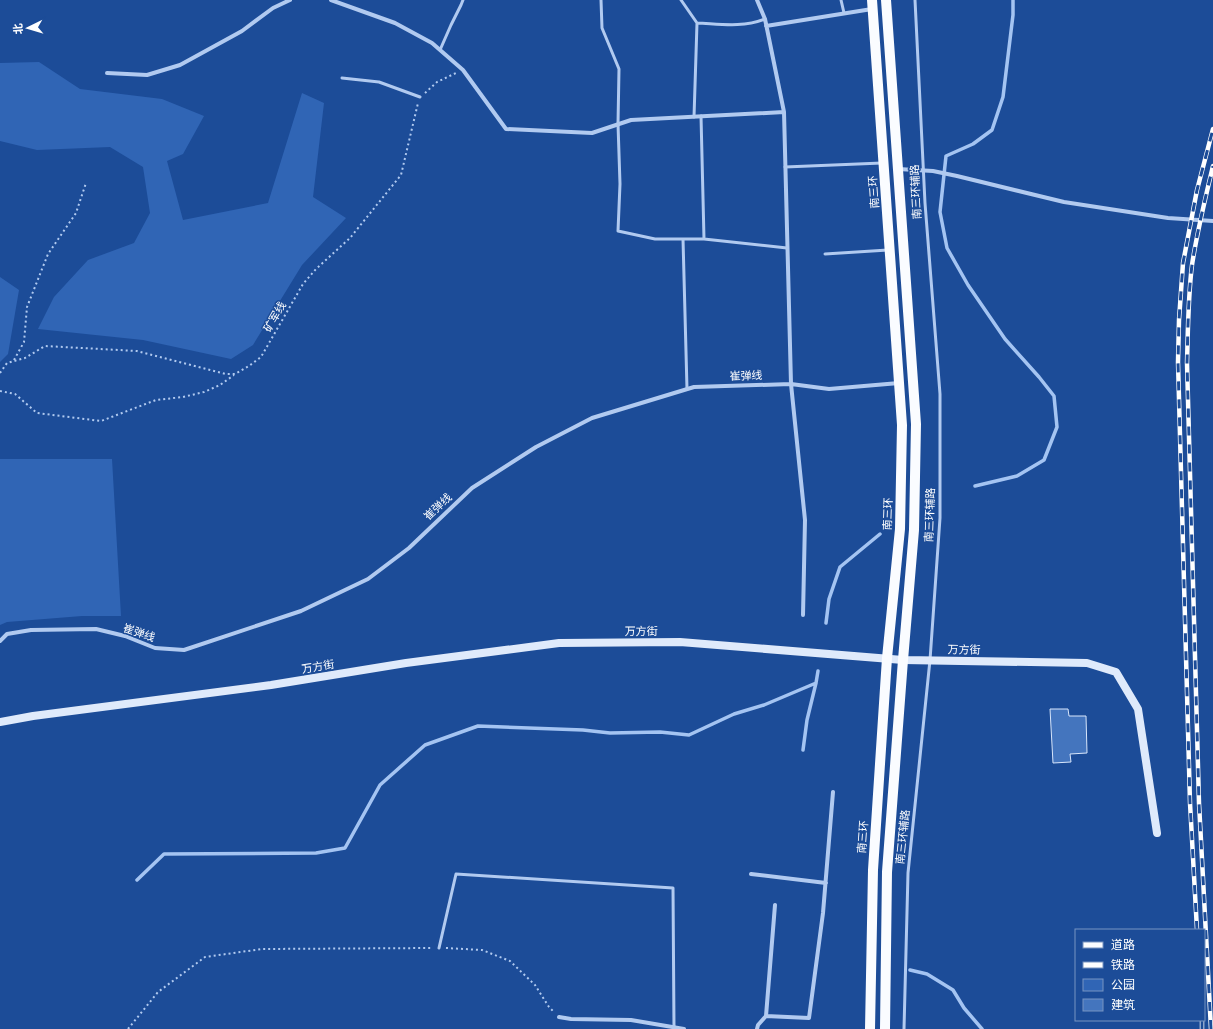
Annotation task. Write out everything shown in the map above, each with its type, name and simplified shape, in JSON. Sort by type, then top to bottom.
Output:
[{"type":"main road","points":[[885,1029],[887,872],[914,530],[916,424],[887,0]]},
{"type":"main road","name":"南三环","points":[[870,1029],[873,870],[887,658],[900,529],[902,425],[873,4]]},
{"type":"street","points":[[108,73],[147,75],[180,65],[242,31],[273,8],[290,0]]},
{"type":"street","points":[[330,0],[395,23],[432,43],[463,70],[506,129],[592,133],[631,120],[784,112]]},
{"type":"street","points":[[757,0],[765,20],[784,112],[791,384],[805,520],[803,615]]},
{"type":"street","points":[[766,26],[844,13],[873,4]]},
{"type":"street","points":[[898,169],[957,176],[1064,202],[1168,218],[1212,222]]},
{"type":"street","name":"崔弹线","points":[[0,642],[7,634],[31,630],[96,628],[125,636],[155,648],[184,650],[301,611],[368,579],[408,548],[472,488],[536,448],[592,418],[694,387],[791,384],[829,390],[899,383]]},
{"type":"street","name":"万方街","points":[[0,722],[33,716],[271,685],[406,663],[559,643],[680,642],[903,660],[1087,663],[1116,672],[1138,709],[1157,834]]},
{"type":"street","points":[[766,1016],[809,1018],[823,914],[833,792]]},
{"type":"street","points":[[751,874],[826,883]]},
{"type":"street","points":[[757,1029],[758,1025],[766,1016],[775,906]]},
{"type":"street","points":[[559,1017],[571,1019],[631,1020],[684,1029]]},
{"type":"lane","points":[[440,50],[463,0]]},
{"type":"lane","points":[[601,0],[602,28],[618,69],[620,184],[618,231],[655,239],[704,239],[787,248]]},
{"type":"lane","points":[[681,0],[697,23],[694,116]]},
{"type":"lane","points":[[841,0],[844,13]]},
{"type":"lane","name":"南三环辅路","points":[[904,1029],[908,872],[930,660],[940,518],[940,394],[924,171],[915,0]]},
{"type":"lane","points":[[697,23],[735,25],[753,24],[765,20]]},
{"type":"lane","points":[[342,78],[379,82],[420,97]]},
{"type":"lane","points":[[702,116],[704,239]]},
{"type":"lane","points":[[786,167],[884,162]]},
{"type":"lane","points":[[683,239],[687,389]]},
{"type":"lane","points":[[825,254],[890,250]]},
{"type":"lane","points":[[438,948],[456,874],[673,888],[674,1027]]},
{"type":"path","points":[[420,97],[437,82],[463,70]]},
{"type":"path","name":"矿军线","points":[[0,391],[15,394],[37,413],[101,421],[156,400],[183,397],[204,392],[220,385],[249,366],[261,357],[304,284],[316,269],[350,238],[401,175],[420,97]]},
{"type":"path","points":[[14,360],[24,342],[27,307],[48,254],[76,213],[86,183]]},
{"type":"path","points":[[0,373],[7,362],[25,358],[45,346],[137,351],[226,374],[235,374]]},
{"type":"path","points":[[128,1029],[158,992],[205,957],[262,949],[438,948],[482,950],[510,961],[535,985],[549,1007],[559,1017]]},
{"type":"green space","points":[[39,62],[80,89],[162,99],[204,116],[183,154],[167,161],[183,220],[268,203],[302,93],[324,103],[313,197],[346,218],[302,265],[253,345],[231,359],[143,340],[38,329],[54,297],[88,260],[134,243],[150,213],[143,167],[110,147],[37,150],[0,141],[0,63]]},
{"type":"green space","points":[[0,277],[19,290],[8,354],[0,362]]},
{"type":"green space","points":[[0,459],[112,459],[121,616],[82,616],[7,622],[0,625]]},
{"type":"building","points":[[1050,709],[1068,709],[1069,716],[1086,716],[1087,753],[1070,754],[1071,762],[1053,763]]},
{"type":"waterway","points":[[975,486],[1017,476],[1044,460],[1057,427],[1054,396],[1005,339],[968,285],[947,248],[940,212],[946,156],[973,144],[992,130],[1003,97],[1013,15],[1013,0]]},
{"type":"waterway","points":[[826,623],[829,599],[840,567],[880,534]]},
{"type":"waterway","points":[[803,750],[807,720],[818,671]]},
{"type":"waterway","points":[[137,880],[164,854],[316,853],[345,848],[380,785],[425,745],[478,726],[583,730],[610,733],[660,732],[689,735],[734,714],[764,705],[816,683]]},
{"type":"waterway","points":[[910,970],[927,974],[953,990],[964,1008],[982,1029]]},
{"type":"railway","points":[[1197,929],[1190,803],[1178,362],[1183,263],[1197,190],[1213,129]]},
{"type":"railway","points":[[1211,1029],[1199,803],[1187,363],[1192,265],[1213,166]]},
{"type":"railway","points":[[1202,1021],[1202,1029]]}]
